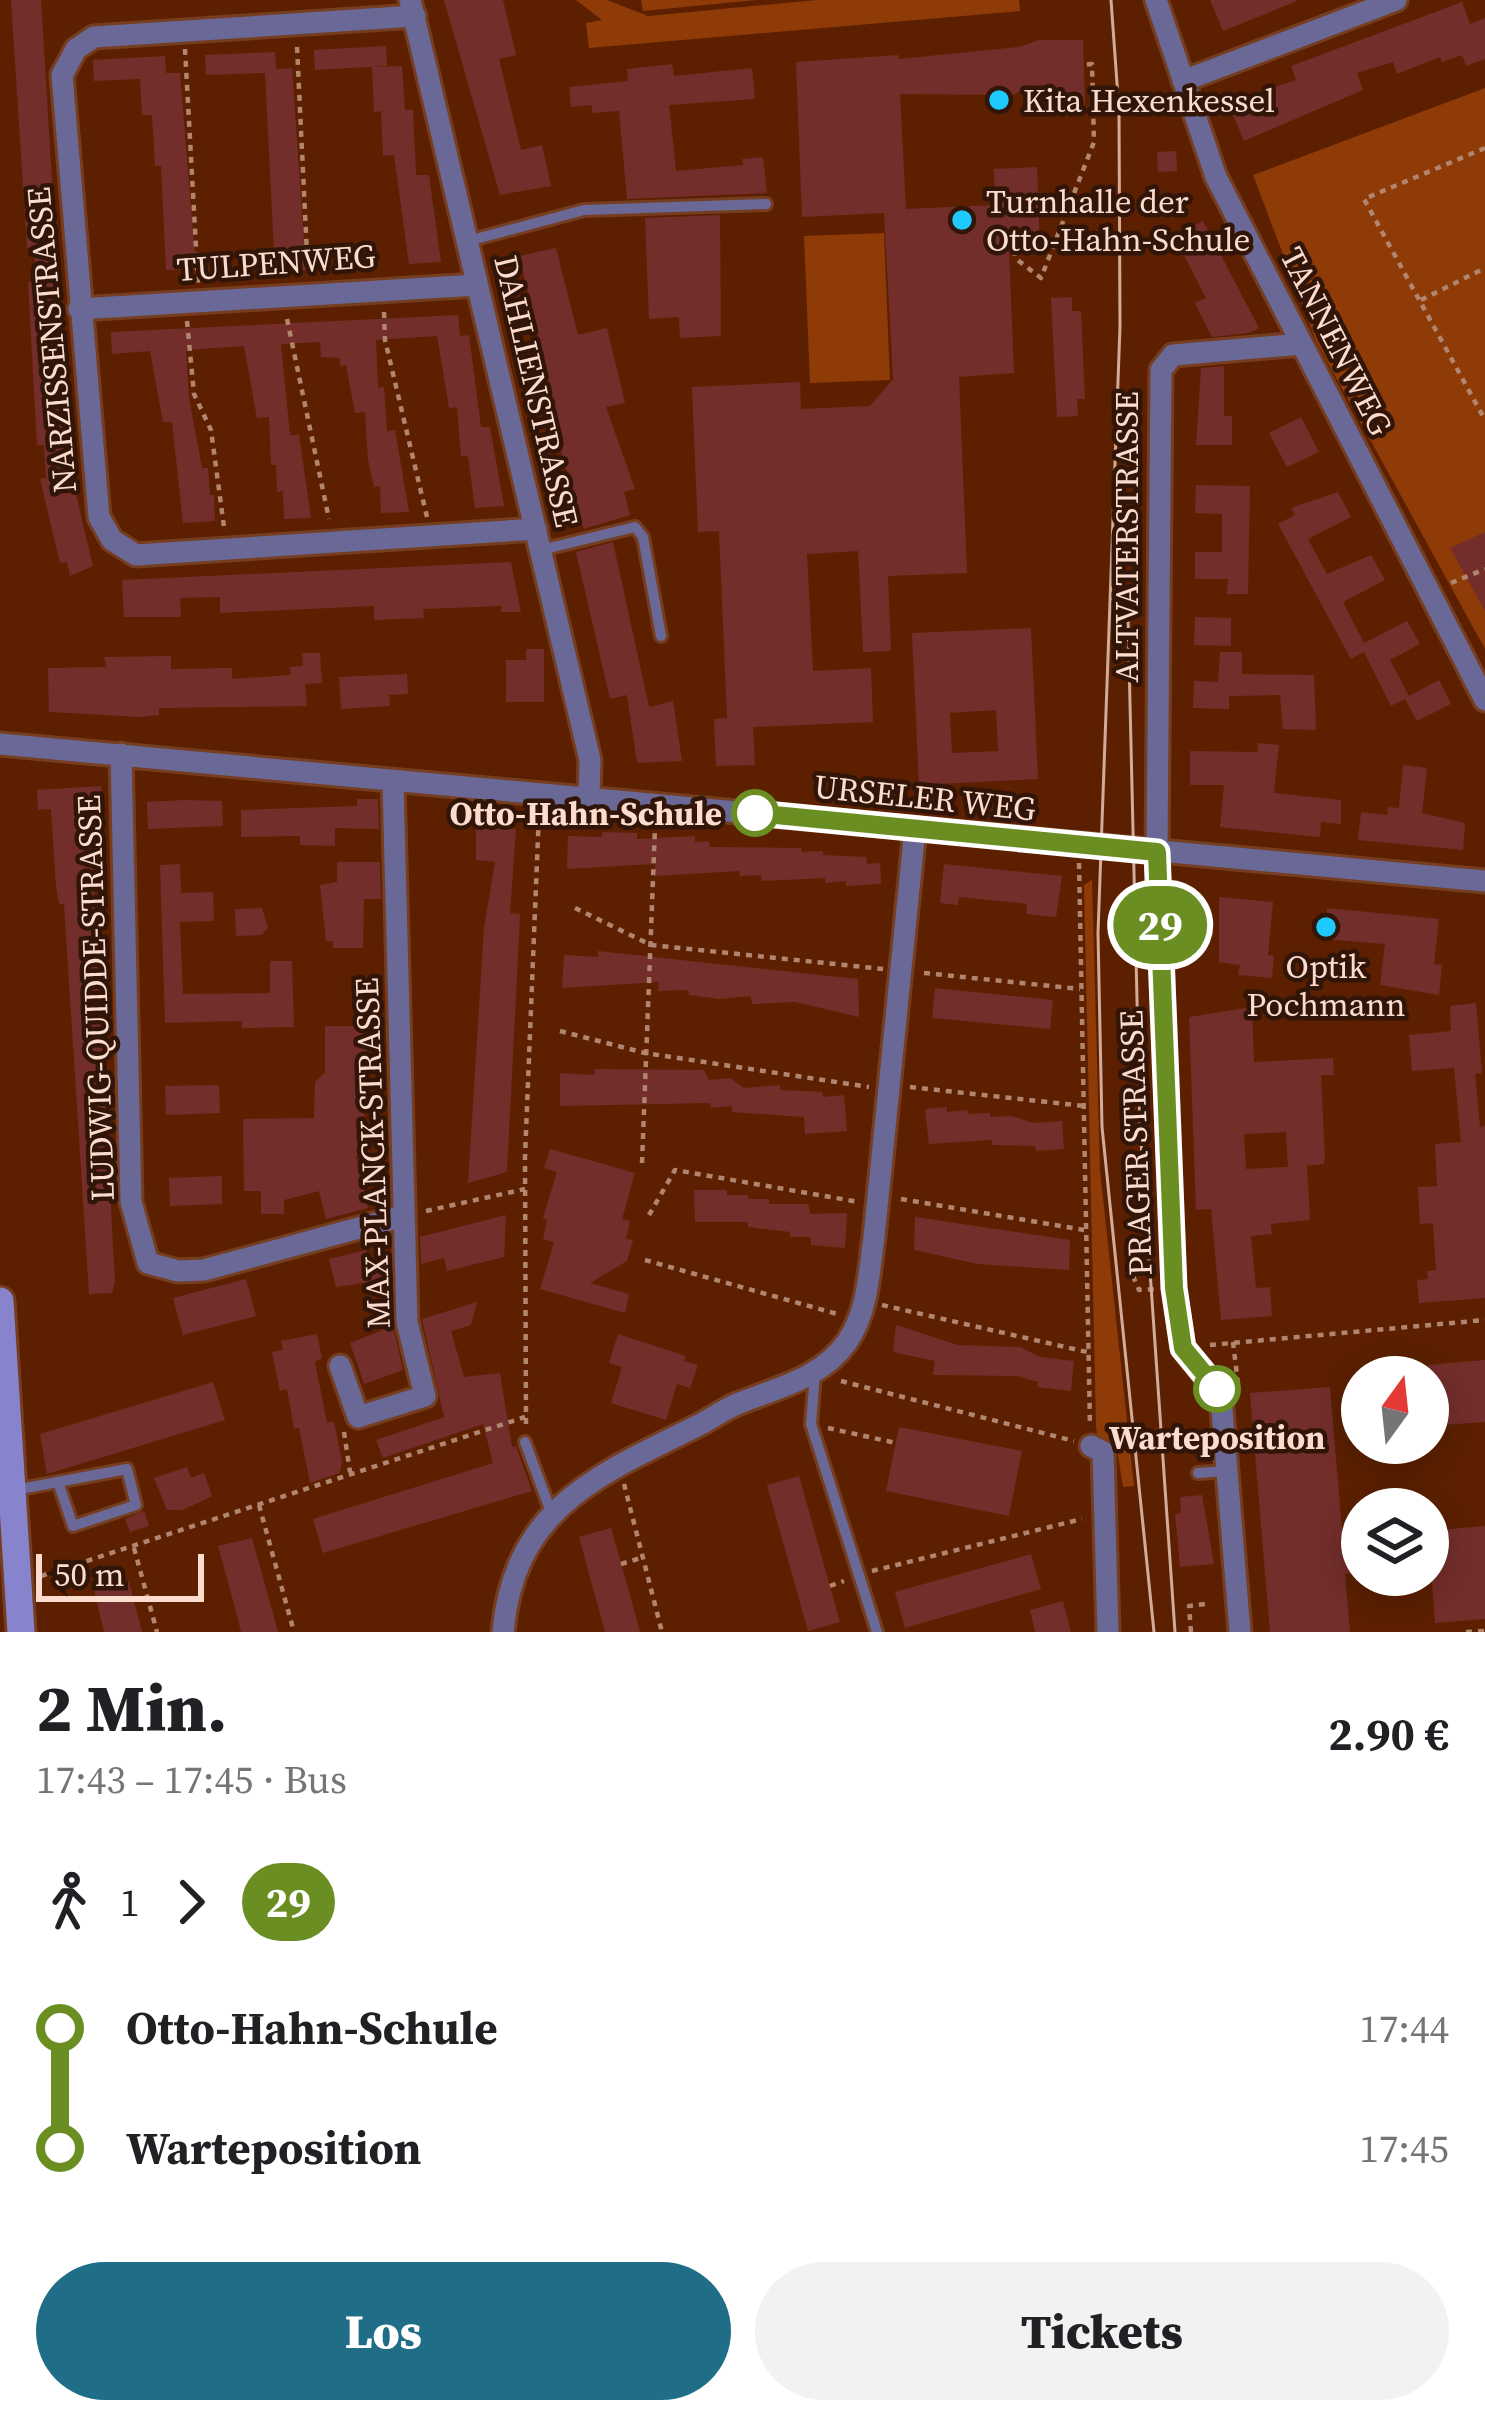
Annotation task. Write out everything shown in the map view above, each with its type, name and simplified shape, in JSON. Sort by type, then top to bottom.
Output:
[{"type":"street","name":"TANNENWEG","points":[[1156,0],[1216,177],[1485,700]]},
{"type":"street","points":[[1183,82],[1396,0]]},
{"type":"street","name":"NARZISSENSTRASSE","points":[[413,8],[296,26],[94,37],[76,49],[62,75],[99,517],[112,540],[136,555],[432,536],[538,540]]},
{"type":"street","name":"DAHLIENSTRASSE","points":[[413,8],[590,760],[589,799]]},
{"type":"street","name":"TULPENWEG","points":[[79,309],[477,285]]},
{"type":"street","name":"ALTVATERSTRASSE","points":[[1157,852],[1161,370],[1173,355],[1301,344]]},
{"type":"street","name":"URSELER WEG","points":[[0,744],[540,798],[656,803],[1485,881]]},
{"type":"street","name":"LUDWIG-QUIDDE-STRASSE","points":[[121,754],[131,1202],[148,1262],[178,1271],[204,1270],[403,1216]]},
{"type":"street","name":"MAX-PLANCK-STRASSE","points":[[340,1366],[358,1417],[425,1396],[407,1322],[393,783]]},
{"type":"street","points":[[503,1632],[518,1558],[551,1512],[618,1461],[730,1406],[815,1374],[846,1344],[861,1311],[877,1200],[916,829]]},
{"type":"street","name":"PRAGER STRASSE","points":[[1157,852],[1174,1288],[1183,1348],[1221,1396],[1240,1632]]},
{"type":"street","points":[[0,1301],[21,1632]]},
{"type":"street","points":[[1090,1446],[1103,1452],[1108,1632]]},
{"type":"lane","points":[[468,242],[584,210],[766,204]]},
{"type":"lane","points":[[538,540],[635,527],[643,537],[661,636]]},
{"type":"lane","points":[[815,1374],[811,1424],[877,1632]]},
{"type":"lane","points":[[525,1442],[551,1512]]},
{"type":"lane","points":[[12,1490],[127,1469],[136,1504],[73,1526],[58,1482]]},
{"type":"lane","points":[[1198,1473],[1230,1471]]},
{"type":"path","points":[[296,26],[309,293]]},
{"type":"path","points":[[184,32],[194,394],[211,430],[227,550]]},
{"type":"path","points":[[1015,250],[1015,258],[1041,278],[1094,142],[1092,64],[1081,65]]},
{"type":"path","points":[[1485,148],[1364,199],[1485,420]]},
{"type":"path","points":[[1421,300],[1485,268]]},
{"type":"path","points":[[382,288],[385,340],[432,536]]},
{"type":"path","points":[[286,295],[290,346],[335,542]]},
{"type":"path","points":[[1430,593],[1485,569]]},
{"type":"path","points":[[525,1442],[525,1189],[540,798]]},
{"type":"path","points":[[642,1163],[656,803]]},
{"type":"path","points":[[815,1374],[1090,1446],[1079,845]]},
{"type":"path","points":[[574,908],[651,946],[1080,989]]},
{"type":"path","points":[[560,1031],[645,1054],[888,1089],[1084,1106]]},
{"type":"path","points":[[650,1215],[675,1170],[1087,1231]]},
{"type":"path","points":[[403,1216],[525,1189]]},
{"type":"path","points":[[644,1260],[861,1311],[1088,1352]]},
{"type":"path","points":[[1233,1342],[1485,1320]]},
{"type":"path","points":[[18,1583],[527,1416]]},
{"type":"path","points":[[350,1472],[341,1435],[358,1417]]},
{"type":"path","points":[[811,1424],[896,1443]]},
{"type":"path","points":[[618,1461],[662,1632]]},
{"type":"path","points":[[259,1505],[294,1632]]},
{"type":"path","points":[[859,1575],[1105,1514]]},
{"type":"path","points":[[134,1547],[157,1632]]},
{"type":"path","points":[[621,1564],[644,1557]]},
{"type":"path","points":[[1191,1632],[1189,1606],[1205,1604]]},
{"type":"path","points":[[1466,1632],[1485,1631]]},
{"type":"shaded area","points":[[576,0],[607,0],[648,16],[817,0],[1019,0],[1020,11],[589,48],[586,23],[602,20]]},
{"type":"shaded area","points":[[641,0],[756,0],[643,11]]},
{"type":"shaded area","points":[[1485,88],[1485,649],[1316,341],[1253,175]]},
{"type":"shaded area","points":[[884,233],[890,380],[810,383],[804,236]]},
{"type":"shaded area","points":[[1092,880],[1100,1170],[1134,1486],[1123,1487],[1116,1444],[1098,1445],[1096,1425],[1084,885]]},
{"type":"building","points":[[11,0],[41,0],[68,444],[64,444],[93,566],[70,576],[67,562],[60,563],[40,479],[46,478],[44,445],[37,445],[28,282],[36,282],[34,247],[27,248]]},
{"type":"building","points":[[444,0],[503,0],[516,55],[499,59],[521,150],[542,145],[551,186],[500,195]]},
{"type":"building","points":[[1210,0],[1297,0],[1297,1],[1223,31]]},
{"type":"building","points":[[1462,2],[1470,24],[1485,18],[1485,59],[1466,66],[1462,55],[1442,62],[1440,57],[1397,74],[1393,62],[1357,73],[1363,90],[1244,141],[1228,103],[1296,80],[1291,66]]},
{"type":"building","points":[[1039,40],[1083,40],[1085,103],[1066,117],[1065,102],[1052,109],[1028,101],[1025,87],[1014,95],[900,94],[906,209],[995,205],[994,169],[1037,167],[1040,249],[1009,250],[1014,373],[959,377],[967,573],[888,576],[891,651],[863,652],[858,551],[807,554],[813,671],[871,668],[873,722],[753,727],[755,765],[716,766],[714,719],[727,718],[719,531],[698,532],[692,387],[800,382],[801,409],[870,406],[893,379],[884,213],[802,217],[796,62],[898,55],[899,59],[1019,47]]},
{"type":"building","points":[[386,46],[387,66],[315,70],[314,50]]},
{"type":"building","points":[[275,52],[276,69],[292,68],[306,270],[275,271],[265,73],[206,75],[205,55]]},
{"type":"building","points":[[165,56],[166,73],[180,73],[196,269],[166,270],[161,166],[155,166],[152,115],[142,115],[140,79],[94,81],[93,60]]},
{"type":"building","points":[[672,64],[674,76],[752,68],[755,99],[669,105],[676,171],[743,165],[742,159],[763,157],[767,193],[627,199],[619,111],[592,113],[592,105],[571,107],[569,87],[628,81],[627,69]]},
{"type":"building","points":[[402,66],[405,110],[413,110],[416,175],[429,175],[441,262],[409,264],[394,155],[383,156],[381,111],[374,112],[372,67]]},
{"type":"building","points":[[1176,151],[1177,171],[1158,172],[1157,152]]},
{"type":"building","points":[[720,215],[721,336],[680,338],[679,317],[649,319],[645,218]]},
{"type":"building","points":[[1203,221],[1259,328],[1249,333],[1212,337],[1195,303],[1206,298],[1174,236]]},
{"type":"building","points":[[556,248],[578,335],[607,328],[625,403],[606,407],[635,489],[624,492],[630,515],[584,529],[551,417],[544,418],[528,349],[541,346],[519,256]]},
{"type":"building","points":[[1072,297],[1072,311],[1081,311],[1085,399],[1077,399],[1078,416],[1057,417],[1051,298]]},
{"type":"building","points":[[458,315],[460,336],[469,335],[481,427],[490,427],[504,506],[475,508],[468,456],[461,456],[457,407],[449,408],[437,336],[376,340],[378,388],[384,387],[387,431],[395,430],[409,512],[381,513],[380,486],[374,487],[368,460],[365,412],[355,413],[346,365],[340,366],[340,358],[321,357],[320,342],[281,344],[290,435],[299,435],[311,518],[284,519],[283,491],[277,492],[276,465],[271,465],[269,417],[257,418],[244,346],[186,350],[189,398],[202,468],[208,468],[210,495],[214,495],[215,521],[183,523],[172,422],[163,422],[150,351],[112,354],[111,332]]},
{"type":"building","points":[[1224,366],[1224,416],[1232,416],[1232,445],[1196,445],[1201,368]]},
{"type":"building","points":[[1301,417],[1319,452],[1287,467],[1269,433]]},
{"type":"building","points":[[1196,485],[1250,486],[1248,594],[1227,594],[1228,579],[1195,579],[1195,552],[1222,552],[1222,514],[1195,513]]},
{"type":"building","points":[[1338,492],[1351,517],[1308,539],[1327,574],[1371,555],[1385,580],[1343,602],[1364,643],[1407,621],[1420,644],[1390,660],[1409,696],[1439,680],[1451,704],[1417,721],[1405,699],[1391,706],[1364,652],[1351,659],[1278,524],[1295,515],[1291,508]]},
{"type":"building","points":[[1485,532],[1485,611],[1450,548]]},
{"type":"building","points":[[613,542],[649,707],[673,701],[682,761],[637,763],[627,695],[610,699],[576,552]]},
{"type":"building","points":[[511,562],[521,612],[501,612],[501,606],[423,609],[424,618],[374,620],[374,606],[220,613],[220,597],[180,598],[181,617],[124,617],[122,580]]},
{"type":"building","points":[[1195,617],[1231,618],[1231,646],[1194,645]]},
{"type":"building","points":[[1031,628],[1038,779],[919,785],[912,633]],"holes":[[[996,710],[998,751],[952,753],[950,713]]]},
{"type":"building","points":[[526,649],[544,649],[544,702],[506,702],[506,660],[526,660]]},
{"type":"building","points":[[1220,652],[1242,652],[1242,674],[1314,675],[1316,730],[1283,729],[1280,695],[1229,696],[1229,709],[1193,708],[1194,681],[1218,682]]},
{"type":"building","points":[[302,653],[320,653],[322,683],[305,684],[307,706],[159,708],[159,715],[140,717],[49,712],[48,668],[106,667],[104,657],[171,656],[171,669],[232,668],[232,679],[291,675],[290,667],[303,666]]},
{"type":"building","points":[[407,674],[408,694],[389,695],[390,706],[341,709],[339,677]]},
{"type":"building","points":[[1258,743],[1279,745],[1274,793],[1341,800],[1341,824],[1321,822],[1320,837],[1220,827],[1224,785],[1190,785],[1190,751],[1257,752]]},
{"type":"building","points":[[1403,765],[1427,768],[1422,813],[1465,823],[1463,850],[1358,840],[1361,812],[1387,815],[1388,807],[1399,808]]},
{"type":"building","points":[[101,786],[102,807],[89,807],[115,1281],[112,1293],[89,1294],[64,904],[59,904],[56,886],[51,809],[38,810],[37,790]]},
{"type":"building","points":[[357,799],[378,799],[379,829],[335,828],[335,846],[300,845],[300,836],[241,837],[241,810],[357,806]]},
{"type":"building","points":[[222,801],[223,826],[148,829],[147,802]]},
{"type":"building","points":[[476,826],[516,829],[510,913],[520,914],[507,1172],[468,1183],[484,928],[495,862],[476,860]]},
{"type":"building","points":[[602,832],[637,833],[637,839],[695,836],[695,842],[709,841],[710,847],[801,848],[802,852],[823,851],[823,855],[866,857],[867,864],[880,863],[881,884],[846,886],[846,881],[825,883],[825,878],[762,881],[761,875],[740,876],[739,871],[655,876],[655,864],[567,869],[568,836],[602,837]]},
{"type":"building","points":[[337,862],[380,862],[381,899],[364,899],[363,948],[333,948],[333,941],[326,941],[320,885],[337,882]]},
{"type":"building","points":[[180,864],[181,893],[213,892],[214,921],[180,922],[183,994],[270,993],[270,961],[292,961],[294,1027],[242,1028],[242,1021],[165,1023],[160,865]]},
{"type":"building","points":[[944,864],[1062,876],[1056,917],[1026,914],[1027,904],[959,897],[958,905],[940,903]]},
{"type":"building","points":[[1219,897],[1273,902],[1268,955],[1274,956],[1272,978],[1238,975],[1240,965],[1219,962]]},
{"type":"building","points":[[262,908],[268,928],[262,935],[236,936],[235,909]]},
{"type":"building","points":[[1327,908],[1439,919],[1434,964],[1442,965],[1439,995],[1380,985],[1385,944],[1324,939]]},
{"type":"building","points":[[598,951],[858,979],[859,1017],[795,1002],[752,1004],[751,996],[719,999],[689,995],[688,990],[658,991],[659,982],[562,988],[564,955],[598,957]]},
{"type":"building","points":[[935,988],[1053,1000],[1050,1029],[932,1018]]},
{"type":"building","points":[[1476,1003],[1482,1073],[1475,1074],[1480,1127],[1485,1126],[1485,1298],[1419,1303],[1417,1280],[1428,1279],[1427,1271],[1436,1270],[1433,1223],[1420,1224],[1418,1187],[1437,1186],[1435,1144],[1461,1142],[1454,1068],[1412,1071],[1409,1035],[1451,1031],[1450,1006]]},
{"type":"building","points":[[1252,1007],[1254,1062],[1333,1058],[1334,1075],[1321,1075],[1324,1164],[1307,1166],[1310,1220],[1271,1224],[1272,1234],[1251,1236],[1256,1288],[1270,1287],[1272,1316],[1221,1320],[1211,1209],[1196,1210],[1189,1017]],"holes":[[[1286,1132],[1288,1167],[1246,1169],[1244,1134]]]},
{"type":"building","points":[[325,1026],[367,1026],[367,1095],[362,1095],[369,1154],[356,1156],[368,1208],[326,1219],[319,1191],[284,1200],[284,1214],[261,1214],[261,1191],[244,1191],[243,1119],[314,1118],[315,1082],[325,1072]]},
{"type":"building","points":[[595,1069],[704,1070],[709,1080],[730,1078],[744,1088],[780,1085],[780,1090],[822,1092],[823,1097],[844,1095],[847,1131],[805,1134],[804,1117],[732,1112],[732,1106],[711,1108],[710,1103],[560,1106],[560,1073],[594,1075]]},
{"type":"building","points":[[219,1085],[220,1113],[166,1115],[165,1086]]},
{"type":"building","points":[[947,1107],[947,1112],[968,1110],[969,1114],[1012,1116],[1033,1123],[1062,1121],[1064,1149],[1036,1151],[1035,1146],[992,1145],[992,1140],[929,1144],[925,1109]]},
{"type":"building","points":[[550,1149],[635,1173],[622,1219],[630,1221],[626,1239],[633,1240],[627,1261],[590,1283],[629,1294],[625,1313],[540,1289],[554,1242],[543,1239],[547,1220],[543,1218],[557,1172],[544,1168]]},
{"type":"building","points":[[222,1176],[222,1204],[170,1206],[169,1178]]},
{"type":"building","points":[[694,1190],[727,1190],[727,1195],[769,1199],[769,1204],[808,1204],[811,1214],[847,1213],[845,1248],[811,1245],[811,1237],[748,1227],[748,1222],[695,1222]]},
{"type":"building","points":[[506,1215],[504,1257],[447,1271],[444,1258],[421,1264],[420,1237]]},
{"type":"building","points":[[915,1217],[1070,1240],[1069,1270],[978,1264],[914,1250]]},
{"type":"building","points":[[366,1250],[370,1268],[388,1264],[391,1288],[375,1292],[372,1282],[336,1287],[329,1259]]},
{"type":"building","points":[[246,1279],[256,1316],[183,1335],[173,1298]]},
{"type":"building","points":[[477,1302],[471,1325],[451,1331],[464,1377],[500,1373],[512,1447],[516,1446],[532,1491],[323,1553],[313,1519],[493,1463],[483,1424],[383,1458],[376,1440],[444,1417],[422,1319]]},
{"type":"building","points":[[896,1325],[958,1345],[1020,1347],[1040,1357],[1074,1361],[1071,1391],[1037,1387],[1038,1382],[1017,1376],[933,1375],[935,1361],[893,1352]]},
{"type":"building","points":[[393,1326],[403,1370],[364,1384],[350,1343]]},
{"type":"building","points":[[317,1334],[322,1358],[315,1362],[327,1423],[334,1421],[342,1462],[340,1473],[310,1483],[299,1428],[294,1429],[287,1389],[280,1391],[272,1352],[283,1350],[281,1341]]},
{"type":"building","points":[[618,1334],[686,1356],[684,1361],[698,1365],[690,1388],[677,1384],[666,1420],[611,1403],[622,1367],[609,1363]]},
{"type":"building","points":[[1485,1360],[1485,1422],[1449,1425],[1449,1363]]},
{"type":"building","points":[[213,1382],[225,1420],[47,1474],[40,1434]]},
{"type":"building","points":[[1330,1387],[1341,1518],[1341,1596],[1347,1596],[1350,1632],[1270,1632],[1250,1393]]},
{"type":"building","points":[[899,1427],[1022,1451],[1009,1516],[886,1491]]},
{"type":"building","points":[[187,1467],[191,1478],[204,1473],[212,1496],[183,1510],[167,1510],[154,1478]]},
{"type":"building","points":[[799,1476],[840,1622],[808,1631],[767,1485]]},
{"type":"building","points":[[1202,1495],[1214,1564],[1180,1567],[1175,1514],[1181,1513],[1180,1497]]},
{"type":"building","points":[[144,1511],[149,1526],[130,1532],[125,1519]]},
{"type":"building","points":[[1485,1526],[1485,1619],[1435,1623],[1433,1596],[1449,1596],[1449,1529]]},
{"type":"building","points":[[611,1528],[640,1632],[605,1632],[579,1537]]},
{"type":"building","points":[[252,1538],[278,1632],[241,1632],[218,1546]]},
{"type":"building","points":[[1031,1554],[1041,1589],[905,1628],[895,1592]]},
{"type":"building","points":[[129,1581],[142,1632],[104,1632],[94,1590]]},
{"type":"building","points":[[1063,1601],[1071,1632],[1035,1632],[1030,1610]]},
{"type":"tram line","points":[[1111,0],[1119,111],[1120,326],[1098,933],[1102,1127],[1154,1632]]},
{"type":"tram line","points":[[1128,618],[1140,1127],[1175,1632]]},
{"type":"bus line","name":"29","points":[[755,813],[1157,852],[1174,1288],[1183,1348],[1217,1389]]},
{"type":"place","name":"Kita Hexenkessel","points":[[999,100]]},
{"type":"place","name":"Turnhalle der Otto-Hahn-Schule","points":[[962,220]]},
{"type":"place","name":"Otto-Hahn-Schule","points":[[755,813]]},
{"type":"place","name":"Optik Pochmann","points":[[1326,927]]},
{"type":"place","name":"Warteposition","points":[[1217,1389]]}]
